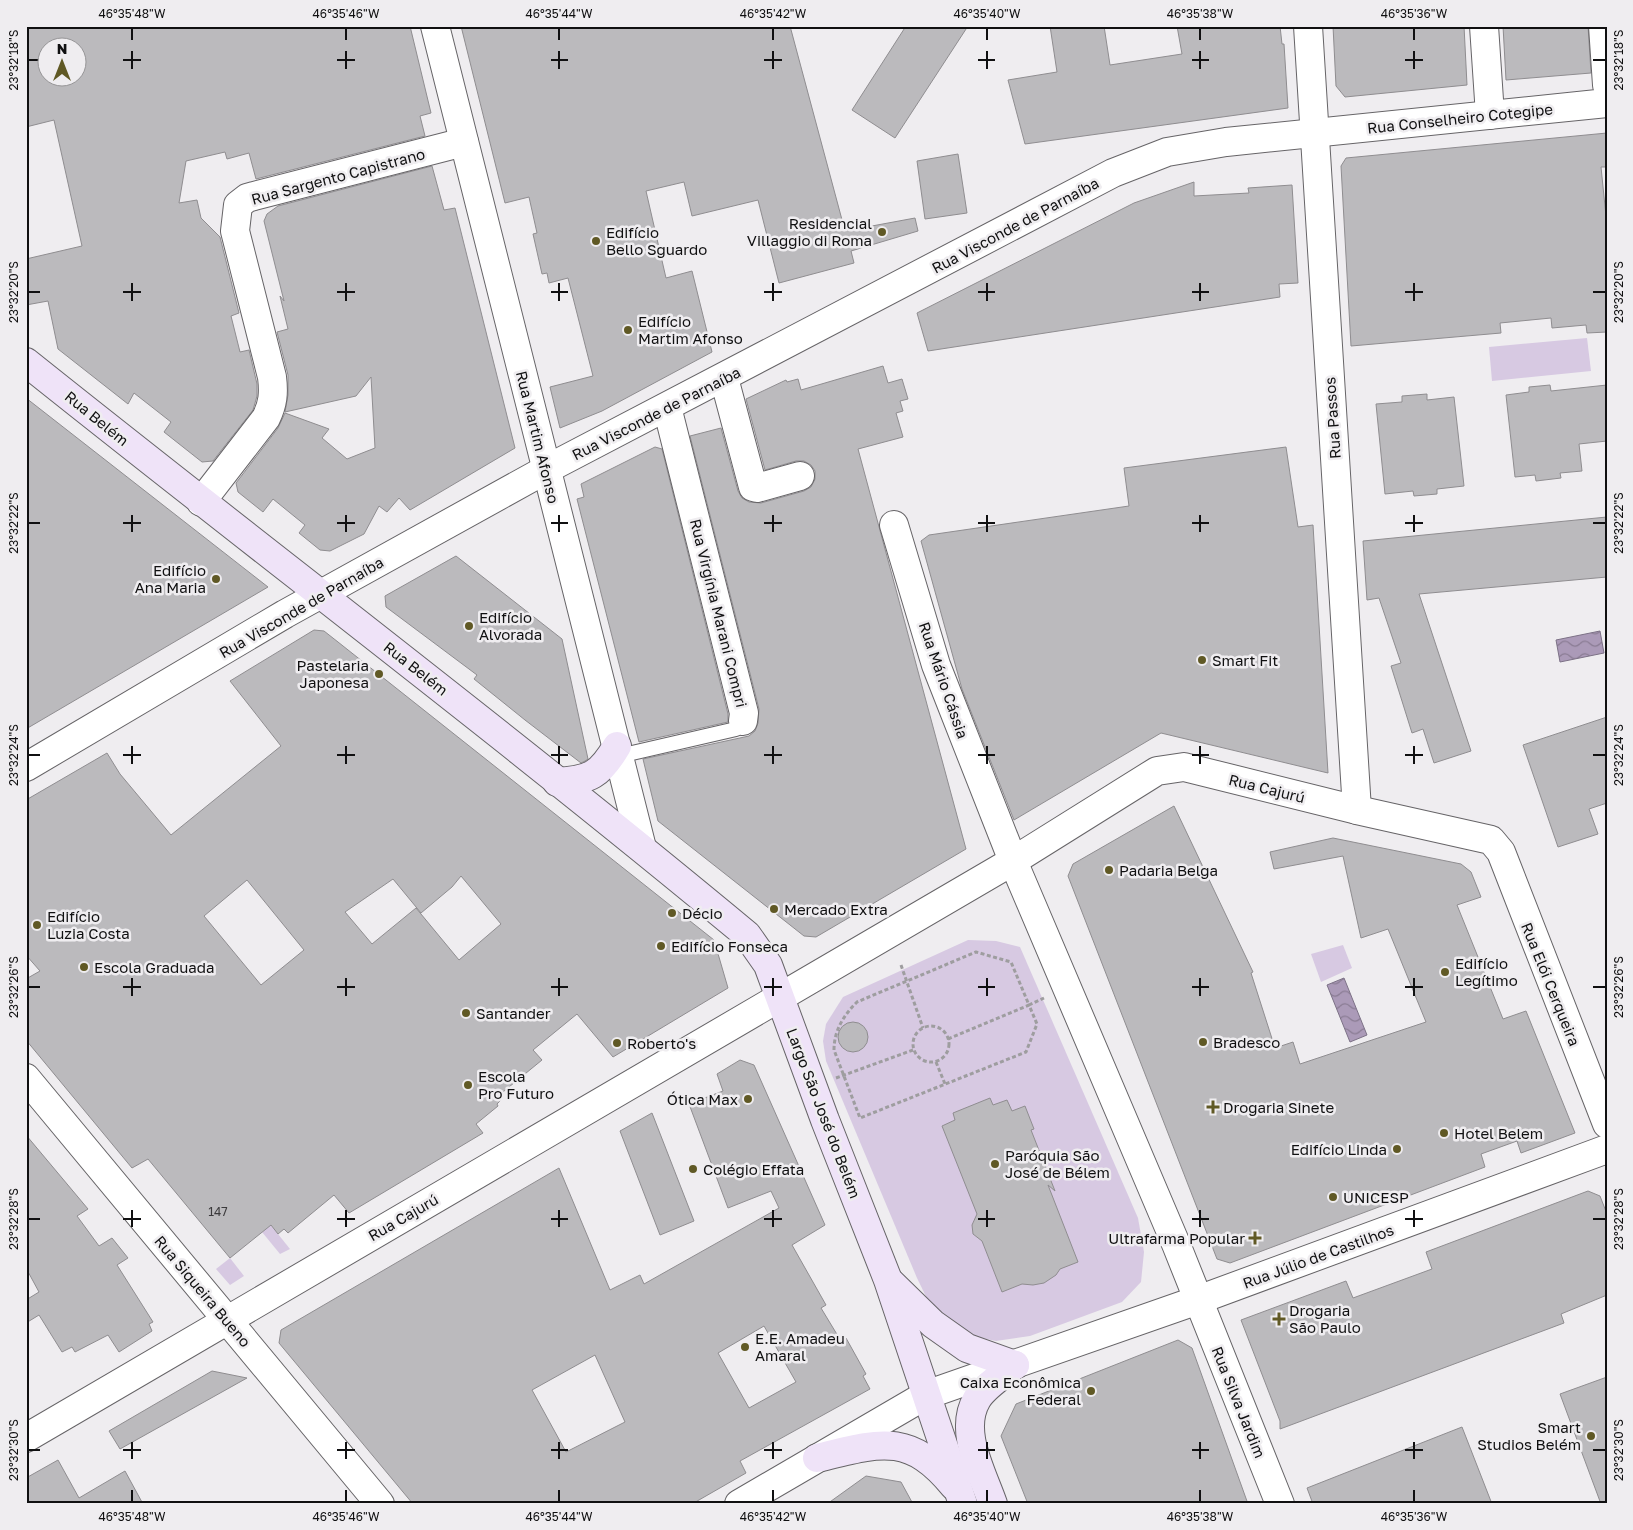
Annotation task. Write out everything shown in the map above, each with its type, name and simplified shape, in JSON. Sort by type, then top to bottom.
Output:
[{"type":"main road","name":"Rua Belém","points":[[26,362],[201,502],[321,593],[642,848],[747,935],[768,965],[780,996]]},
{"type":"main road","points":[[557,782],[578,781],[592,777],[618,751]]},
{"type":"main road","name":"Largo São José do Belém","points":[[780,996],[888,1280],[961,1498]]},
{"type":"main road","points":[[888,1280],[933,1324],[967,1348],[1015,1365],[978,1398],[970,1421],[972,1444],[990,1495]]},
{"type":"main road","points":[[817,1458],[872,1445],[898,1446],[918,1452],[938,1467],[961,1498]]},
{"type":"street","name":"Rua Martim Afonso","points":[[435,26],[642,848]]},
{"type":"street","name":"Rua Passos","points":[[1308,26],[1357,810]]},
{"type":"street","points":[[1484,26],[1490,115]]},
{"type":"street","points":[[1603,26],[1607,85]]},
{"type":"street","name":"Rua Conselheiro Cotegipe","points":[[1314,132],[1607,103]]},
{"type":"street","name":"Rua Visconde de Parnaíba","points":[[26,767],[321,593],[547,470],[1113,173],[1167,152],[1226,142],[1314,132]]},
{"type":"street","name":"Rua Sargento Capistrano","points":[[201,502],[266,418],[272,406],[274,393],[272,377],[235,231],[238,206],[254,196],[464,142]]},
{"type":"street","points":[[724,378],[753,487],[757,488],[800,476]]},
{"type":"street","name":"Rua Virgínia Marani Compri","points":[[667,407],[744,714],[743,720]]},
{"type":"street","name":"Rua Mário Cássia","points":[[894,525],[936,665],[1013,861]]},
{"type":"street","name":"Rua Cajurú","points":[[1013,861],[1157,771],[1171,767],[1184,767],[1357,810],[1485,838],[1495,844]]},
{"type":"street","name":"Rua Elói Cerqueira","points":[[1495,844],[1501,852],[1607,1124]]},
{"type":"street","points":[[739,1504],[926,1395],[1198,1300],[1013,861],[780,996]]},
{"type":"street","name":"Rua Cajurú","points":[[26,1438],[780,996]]},
{"type":"street","name":"Rua Siqueira Bueno","points":[[26,1078],[380,1504]]},
{"type":"street","name":"Rua Júlio de Castilhos","points":[[1198,1300],[1607,1149]]},
{"type":"street","name":"Rua Silva Jardim","points":[[1198,1300],[1280,1504]]},
{"type":"lane","name":"Rua Virgínia Marani Compri","points":[[618,751],[736,729],[743,720]]},
{"type":"path","points":[[976,952],[1011,962],[1037,1024],[1026,1052],[860,1118],[834,1050],[834,1039],[848,1011],[857,1002],[907,982],[976,952]]},
{"type":"path","points":[[901,965],[923,1028]]},
{"type":"path","points":[[948,1039],[1047,997]]},
{"type":"path","points":[[936,1027],[946,1034],[948,1039],[947,1053],[936,1062],[922,1060],[913,1050],[913,1039],[923,1028],[936,1027]]},
{"type":"path","points":[[828,1080],[913,1050]]},
{"type":"path","points":[[936,1062],[945,1084]]},
{"type":"shaded area","points":[[1587,338],[1591,371],[1492,381],[1489,347]]},
{"type":"shaded area","points":[[968,940],[996,941],[1020,947],[1138,1218],[1144,1252],[1141,1282],[1122,1302],[1030,1336],[996,1341],[966,1335],[933,1311],[917,1278],[826,1061],[823,1041],[826,1024],[843,997]]},
{"type":"shaded area","points":[[1343,945],[1352,968],[1321,982],[1311,954]]},
{"type":"shaded area","points":[[270,1224],[290,1249],[280,1254],[262,1232]]},
{"type":"shaded area","points":[[230,1258],[244,1276],[230,1285],[216,1269]]},
{"type":"water","points":[[1600,631],[1604,653],[1560,662],[1556,640]]},
{"type":"water","points":[[1344,978],[1367,1035],[1350,1042],[1327,985]]},
{"type":"building","points":[[26,26],[410,26],[431,113],[420,116],[425,136],[256,179],[249,153],[227,159],[225,152],[186,161],[179,203],[197,200],[201,218],[220,237],[239,313],[231,316],[240,352],[249,350],[257,384],[257,396],[253,410],[213,461],[202,462],[164,432],[171,422],[134,393],[128,404],[58,349],[48,301],[26,305],[26,259],[82,246],[54,120],[26,127]]},
{"type":"building","points":[[461,26],[790,26],[845,231],[915,218],[918,231],[851,251],[854,263],[779,283],[758,200],[692,216],[684,182],[646,191],[666,278],[692,271],[712,352],[602,411],[560,428],[550,387],[593,376],[568,278],[549,283],[547,273],[542,274],[533,234],[537,233],[529,197],[505,203]]},
{"type":"building","points":[[906,26],[968,26],[895,138],[852,110]]},
{"type":"building","points":[[1050,26],[1104,26],[1110,65],[1182,54],[1177,26],[1280,26],[1282,44],[1284,44],[1288,108],[1025,144],[1008,80],[1057,72]]},
{"type":"building","points":[[1333,26],[1464,26],[1467,85],[1345,97],[1336,86]]},
{"type":"building","points":[[1503,26],[1588,26],[1591,73],[1506,80]]},
{"type":"building","points":[[1607,133],[1607,167],[1601,167],[1607,226],[1607,332],[1587,333],[1586,325],[1552,328],[1551,318],[1500,323],[1501,333],[1351,346],[1341,166],[1346,158]]},
{"type":"building","points":[[958,154],[967,213],[925,219],[917,161]]},
{"type":"building","points":[[432,166],[444,210],[455,208],[515,448],[410,510],[399,498],[387,512],[379,506],[364,534],[330,551],[320,550],[299,533],[305,525],[273,499],[263,512],[238,492],[236,483],[278,428],[285,413],[329,429],[322,438],[347,459],[375,448],[371,377],[356,396],[285,412],[288,395],[288,375],[277,332],[288,329],[280,296],[284,301],[264,221],[267,214],[278,206]]},
{"type":"building","points":[[1194,182],[1194,196],[1249,193],[1248,188],[1292,185],[1298,283],[1279,284],[1280,297],[928,351],[917,313],[1134,203]]},
{"type":"building","points":[[883,366],[888,383],[902,379],[908,399],[900,401],[903,411],[896,413],[903,437],[858,449],[966,849],[816,937],[804,936],[658,821],[643,759],[749,736],[755,731],[758,723],[759,709],[690,436],[721,428],[738,491],[742,498],[749,502],[761,503],[804,491],[811,487],[815,479],[815,471],[811,465],[804,461],[796,461],[765,470],[746,399],[786,380],[787,382],[798,379],[801,390]]},
{"type":"building","points":[[1550,385],[1551,391],[1607,385],[1607,441],[1579,444],[1582,471],[1560,473],[1561,478],[1536,481],[1535,475],[1515,477],[1506,395],[1529,392],[1529,387]]},
{"type":"building","points":[[1427,394],[1427,400],[1454,397],[1464,486],[1437,489],[1437,494],[1414,496],[1413,491],[1385,494],[1376,404],[1402,402],[1402,396]]},
{"type":"building","points":[[26,398],[268,587],[26,729]]},
{"type":"building","points":[[655,447],[662,449],[728,714],[728,722],[639,742],[577,499],[584,497],[581,484]]},
{"type":"building","points":[[1286,447],[1298,527],[1313,525],[1328,773],[1161,733],[1014,820],[962,689],[921,541],[929,535],[1129,506],[1124,468]]},
{"type":"building","points":[[1607,517],[1607,577],[1419,594],[1471,751],[1434,763],[1423,729],[1412,733],[1391,666],[1401,663],[1379,598],[1367,600],[1363,541]]},
{"type":"building","points":[[456,556],[562,639],[588,759],[585,761],[581,763],[525,720],[474,679],[477,675],[386,607],[385,596]]},
{"type":"building","points":[[314,630],[324,631],[714,940],[728,988],[613,1057],[577,1014],[533,1050],[542,1060],[498,1096],[501,1100],[497,1104],[498,1106],[476,1124],[483,1133],[349,1213],[334,1195],[288,1233],[284,1229],[278,1234],[271,1225],[230,1258],[148,1159],[132,1168],[26,1040],[26,979],[40,971],[26,955],[26,800],[107,753],[120,774],[171,835],[281,746],[230,681]],"holes":[[[461,876],[501,924],[459,960],[416,908],[372,944],[345,912],[393,879],[421,913],[452,887]],[[247,880],[304,950],[261,985],[204,916]]]},
{"type":"building","points":[[1607,717],[1607,803],[1589,809],[1598,834],[1558,847],[1523,745]]},
{"type":"building","points":[[1174,806],[1253,972],[1251,973],[1275,1048],[1293,1042],[1300,1064],[1426,1022],[1388,929],[1361,938],[1343,856],[1274,869],[1270,852],[1333,838],[1461,864],[1471,872],[1481,897],[1457,905],[1503,1019],[1526,1011],[1575,1133],[1521,1153],[1517,1141],[1481,1154],[1485,1167],[1230,1263],[1217,1259],[1068,876],[1073,864]]},
{"type":"building","points":[[853,1022],[864,1026],[868,1037],[864,1048],[853,1052],[842,1048],[838,1037],[842,1026]]},
{"type":"building","points":[[740,1060],[754,1065],[825,1225],[792,1245],[826,1305],[821,1308],[841,1341],[846,1338],[866,1374],[863,1376],[870,1389],[740,1461],[746,1473],[692,1504],[413,1504],[279,1343],[281,1330],[559,1168],[610,1290],[640,1275],[644,1284],[779,1208],[771,1191],[728,1208],[689,1104],[723,1091],[717,1074]],"holes":[[[764,1326],[796,1382],[749,1408],[718,1353]],[[595,1355],[625,1422],[566,1452],[532,1390]]]},
{"type":"building","points":[[990,1098],[993,1105],[1007,1100],[1012,1111],[1025,1106],[1034,1129],[1031,1130],[1055,1191],[1048,1185],[1078,1262],[1060,1269],[1056,1275],[1044,1283],[1022,1284],[1002,1292],[982,1241],[973,1234],[972,1225],[977,1214],[942,1126],[955,1120],[953,1113]]},
{"type":"building","points":[[652,1113],[694,1221],[660,1235],[620,1131]]},
{"type":"building","points":[[26,1135],[88,1209],[77,1216],[99,1246],[112,1238],[128,1258],[117,1265],[153,1322],[149,1324],[152,1331],[119,1352],[108,1335],[75,1352],[72,1347],[62,1352],[39,1315],[26,1323],[26,1300],[39,1292],[26,1268]]},
{"type":"building","points":[[1588,1191],[1600,1196],[1607,1214],[1607,1295],[1561,1314],[1564,1323],[1280,1429],[1280,1421],[1241,1320],[1346,1281],[1353,1298],[1432,1269],[1426,1252]]},
{"type":"building","points":[[1178,1340],[1192,1348],[1248,1504],[1028,1504],[1001,1436],[1016,1404]]},
{"type":"building","points":[[212,1371],[247,1378],[120,1449],[109,1431]]},
{"type":"building","name":"Smart Studios Belém","points":[[1607,1377],[1607,1504],[1601,1504],[1560,1394]]},
{"type":"building","points":[[1462,1427],[1492,1504],[1313,1504],[1307,1488]]},
{"type":"building","points":[[58,1460],[79,1498],[125,1471],[143,1504],[26,1504],[26,1478]]},
{"type":"building","points":[[866,1476],[901,1482],[913,1504],[827,1504]]},
{"type":"place","name":"Residencial Villaggio di Roma","points":[[882,232]]},
{"type":"place","name":"Edifício Bello Sguardo","points":[[596,241]]},
{"type":"place","name":"Edifício Martim Afonso","points":[[628,330]]},
{"type":"place","name":"Edifício Ana Maria","points":[[216,579]]},
{"type":"place","name":"Edifício Alvorada","points":[[469,626]]},
{"type":"place","name":"Smart Fit","points":[[1202,660]]},
{"type":"place","name":"Pastelaria Japonesa","points":[[379,674]]},
{"type":"place","name":"Padaria Belga","points":[[1109,870]]},
{"type":"place","name":"Mercado Extra","points":[[774,909]]},
{"type":"place","name":"Décio","points":[[672,913]]},
{"type":"place","name":"Edifício Luzia Costa","points":[[37,925]]},
{"type":"place","name":"Edifício Fonseca","points":[[661,946]]},
{"type":"place","name":"Escola Graduada","points":[[84,967]]},
{"type":"place","name":"Edifício Legítimo","points":[[1445,972]]},
{"type":"place","name":"Santander","points":[[466,1013]]},
{"type":"place","name":"Bradesco","points":[[1203,1042]]},
{"type":"place","name":"Roberto's","points":[[617,1043]]},
{"type":"place","name":"Escola Pro Futuro","points":[[468,1085]]},
{"type":"place","name":"Ótica Max","points":[[748,1099]]},
{"type":"place","name":"Drogaria Sinete","points":[[1213,1107]]},
{"type":"place","name":"Hotel Belem","points":[[1444,1133]]},
{"type":"place","name":"Edifício Linda","points":[[1397,1149]]},
{"type":"place","name":"Paróquia São José de Bélem","points":[[995,1164]]},
{"type":"place","name":"Colégio Effata","points":[[693,1169]]},
{"type":"place","name":"UNICESP","points":[[1333,1197]]},
{"type":"place","name":"Ultrafarma Popular","points":[[1255,1238]]},
{"type":"place","name":"Drogaria São Paulo","points":[[1279,1319]]},
{"type":"place","name":"E.E. Amadeu Amaral","points":[[745,1347]]},
{"type":"place","name":"Caixa Econômica Federal","points":[[1091,1391]]},
{"type":"place","name":"Smart Studios Belém","points":[[1591,1436]]}]
